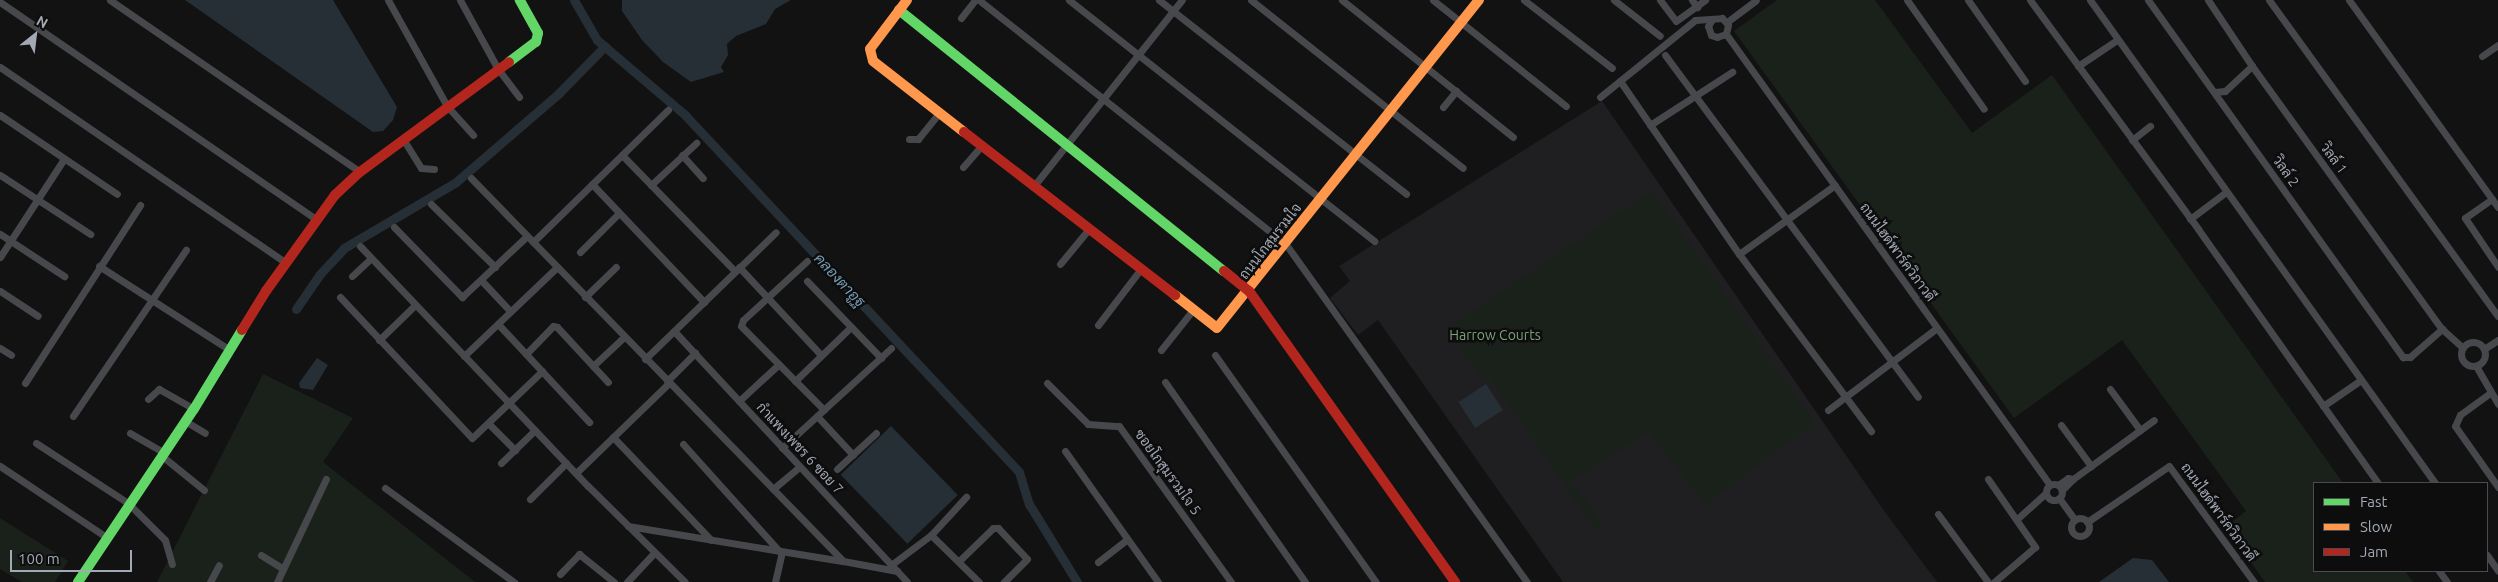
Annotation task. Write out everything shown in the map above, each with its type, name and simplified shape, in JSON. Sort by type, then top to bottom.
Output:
[{"type":"street","points":[[110,0],[360,172]]},
{"type":"street","points":[[388,0],[447,106],[473,135]]},
{"type":"street","points":[[460,0],[498,69],[519,97]]},
{"type":"street","points":[[78,582],[128,503],[194,409],[286,263],[335,195],[360,172],[539,38],[520,0]]},
{"type":"street","points":[[899,10],[1249,291],[1217,328],[1192,311],[1088,230],[869,56],[870,49],[899,10],[908,0]]},
{"type":"street","points":[[961,18],[977,0],[1285,243],[1527,582]]},
{"type":"street","points":[[1069,0],[1374,241]]},
{"type":"street","points":[[1159,0],[1406,194]]},
{"type":"street","points":[[1033,187],[1182,0]]},
{"type":"street","points":[[1251,0],[1391,109],[1463,168]]},
{"type":"street","points":[[1342,0],[1513,137]]},
{"type":"street","points":[[1433,0],[1566,106]]},
{"type":"street","name":"ถนนโกสุมรวมใจ","points":[[1455,582],[1249,291],[1285,243],[1479,0]]},
{"type":"street","points":[[1524,0],[1612,68]]},
{"type":"street","points":[[1614,0],[1660,36]]},
{"type":"street","points":[[1660,0],[1676,21],[1705,0]]},
{"type":"street","points":[[1692,0],[1697,7]]},
{"type":"street","points":[[1726,34],[1727,22],[1756,0]]},
{"type":"street","points":[[1907,0],[1984,109]]},
{"type":"street","points":[[1968,0],[2025,81]]},
{"type":"street","points":[[2030,0],[2377,482]]},
{"type":"street","points":[[2090,0],[2434,482]]},
{"type":"street","name":"วิลล์ 2","points":[[2148,0],[2403,357],[2410,357],[2442,329]]},
{"type":"street","name":"วิลล์ 1","points":[[2208,0],[2252,66],[2442,329],[2463,348]]},
{"type":"street","points":[[2269,0],[2498,316]]},
{"type":"street","points":[[2349,0],[2498,207]]},
{"type":"street","points":[[0,2],[316,219]]},
{"type":"street","points":[[1600,97],[1695,20],[1711,21],[1719,18],[1727,22]]},
{"type":"street","name":"ถนนไฮด์พาร์ควิภาวดี","points":[[1711,21],[1708,26],[1712,35],[1717,37],[1726,34],[2050,485]]},
{"type":"street","points":[[2078,66],[2117,40]]},
{"type":"street","points":[[2482,56],[2498,45]]},
{"type":"street","points":[[1665,55],[1918,397]]},
{"type":"street","points":[[2215,92],[2225,91],[2252,66]]},
{"type":"street","points":[[0,67],[286,263]]},
{"type":"street","points":[[1650,125],[1732,72]]},
{"type":"street","points":[[1620,81],[1739,254],[1871,431]]},
{"type":"street","points":[[1443,107],[1456,91]]},
{"type":"street","points":[[394,227],[462,297],[592,184],[668,110]]},
{"type":"street","points":[[909,139],[918,139],[939,113]]},
{"type":"street","points":[[0,115],[117,194]]},
{"type":"street","points":[[2132,140],[2150,126]]},
{"type":"street","points":[[403,139],[422,168],[434,169]]},
{"type":"street","points":[[651,185],[696,143]]},
{"type":"street","points":[[963,167],[981,146]]},
{"type":"street","points":[[622,155],[737,269],[768,297],[821,355]]},
{"type":"street","points":[[682,156],[703,178]]},
{"type":"street","points":[[0,258],[64,159]]},
{"type":"street","points":[[0,175],[90,234]]},
{"type":"street","points":[[472,178],[645,359],[843,561]]},
{"type":"street","points":[[592,184],[704,302]]},
{"type":"street","points":[[1739,254],[1835,185]]},
{"type":"street","points":[[2190,220],[2226,192]]},
{"type":"street","points":[[2492,198],[2465,218],[2498,267]]},
{"type":"street","points":[[431,204],[495,267]]},
{"type":"street","points":[[25,383],[140,205]]},
{"type":"street","points":[[580,252],[620,213]]},
{"type":"street","points":[[1060,264],[1088,230]]},
{"type":"street","points":[[645,359],[776,232]]},
{"type":"street","points":[[0,234],[64,276]]},
{"type":"street","points":[[360,246],[576,473],[684,582]]},
{"type":"street","points":[[73,416],[186,250]]},
{"type":"street","points":[[352,276],[371,258]]},
{"type":"street","points":[[808,261],[743,320],[741,326],[824,410]]},
{"type":"street","points":[[99,266],[230,350]]},
{"type":"street","points":[[464,356],[557,267]]},
{"type":"street","points":[[585,297],[616,267]]},
{"type":"street","points":[[1098,325],[1140,270]]},
{"type":"street","points":[[481,280],[510,311]]},
{"type":"street","points":[[807,281],[881,358]]},
{"type":"street","points":[[0,291],[38,316]]},
{"type":"street","points":[[340,297],[470,437],[474,438],[542,371]]},
{"type":"street","points":[[380,340],[416,305]]},
{"type":"street","points":[[1161,350],[1192,311]]},
{"type":"street","points":[[498,324],[589,422]]},
{"type":"street","points":[[526,354],[553,326],[608,382]]},
{"type":"street","points":[[795,381],[851,327]]},
{"type":"street","points":[[1828,410],[1937,328]]},
{"type":"street","name":"กำแพงเพชร 6 ซอย 7","points":[[674,331],[907,582]]},
{"type":"street","points":[[593,366],[624,336]]},
{"type":"street","points":[[2484,349],[2498,340]]},
{"type":"street","points":[[2484,349],[2474,342],[2463,348],[2463,361],[2476,366],[2498,404]]},
{"type":"street","points":[[0,348],[11,355]]},
{"type":"street","points":[[782,448],[891,348]]},
{"type":"street","points":[[2476,366],[2483,361],[2484,349]]},
{"type":"street","points":[[576,473],[695,353]]},
{"type":"street","points":[[1215,355],[1376,582]]},
{"type":"street","points":[[739,402],[779,364]]},
{"type":"street","points":[[2323,406],[2361,380]]},
{"type":"street","points":[[1165,382],[1306,582]]},
{"type":"street","name":"ซอยโกสุมรวมใจ 5","points":[[1047,383],[1088,424],[1119,426],[1231,582]]},
{"type":"street","points":[[148,399],[159,389],[194,409]]},
{"type":"street","points":[[2110,389],[2140,430]]},
{"type":"street","points":[[2490,393],[2460,415],[2455,426],[2498,487]]},
{"type":"street","points":[[817,416],[853,455]]},
{"type":"street","points":[[2017,519],[2048,496],[2059,498],[2060,488],[2068,478],[2073,480],[2154,420]]},
{"type":"street","points":[[185,421],[205,433]]},
{"type":"street","points":[[489,424],[515,450]]},
{"type":"street","points":[[2061,425],[2091,466]]},
{"type":"street","points":[[502,463],[535,430]]},
{"type":"street","points":[[130,433],[163,455],[204,490]]},
{"type":"street","points":[[837,469],[876,433]]},
{"type":"street","points":[[613,437],[712,540]]},
{"type":"street","points":[[36,443],[128,503],[165,540],[172,564]]},
{"type":"street","points":[[683,444],[781,552]]},
{"type":"street","points":[[1065,450],[1158,582]]},
{"type":"street","points":[[530,499],[566,462]]},
{"type":"street","points":[[0,466],[106,537]]},
{"type":"street","name":"ถนนไฮด์พาร์ควิภาวดี","points":[[2059,498],[2075,520],[2072,530],[2079,536],[2088,532],[2087,522],[2169,466],[2254,582]]},
{"type":"street","points":[[773,489],[799,467]]},
{"type":"street","points":[[277,582],[326,478]]},
{"type":"street","points":[[1988,479],[2035,547],[1994,582]]},
{"type":"street","points":[[2048,496],[2050,485],[2060,488]]},
{"type":"street","points":[[385,488],[514,582]]},
{"type":"street","points":[[628,526],[781,552],[894,568],[932,535],[966,497]]},
{"type":"street","points":[[1938,514],[1988,582]]},
{"type":"street","points":[[2075,520],[2081,519],[2087,522]]},
{"type":"street","points":[[959,561],[993,528],[998,528],[1027,560],[1004,582]]},
{"type":"street","points":[[932,535],[979,582]]},
{"type":"street","points":[[1098,562],[1127,539]]},
{"type":"street","points":[[775,582],[781,552]]},
{"type":"street","points":[[626,582],[654,553]]},
{"type":"street","points":[[560,574],[579,554],[614,582]]},
{"type":"street","points":[[262,555],[283,569]]},
{"type":"street","points":[[2488,556],[2498,571]]},
{"type":"street","points":[[210,582],[219,565]]},
{"type":"shaded area","points":[[185,0],[333,0],[397,107],[393,120],[383,131],[373,132]]},
{"type":"shaded area","points":[[622,0],[791,0],[775,9],[766,24],[736,36],[727,44],[728,55],[721,67],[724,72],[691,82],[663,62],[642,40],[622,11]]},
{"type":"shaded area","points":[[1602,101],[1885,512],[1937,582],[1563,582],[1378,320],[1358,335],[1330,298],[1350,281],[1339,266]]},
{"type":"shaded area","points":[[317,358],[328,365],[313,390],[300,388],[299,383]]},
{"type":"shaded area","points":[[1486,384],[1503,410],[1475,428],[1458,402]]},
{"type":"shaded area","points":[[891,426],[958,495],[907,544],[841,475]]},
{"type":"shaded area","points":[[2133,558],[2152,560],[2169,582],[2099,582]]},
{"type":"green space","points":[[1777,0],[1875,0],[1972,133],[2052,75],[2342,482],[2313,482],[2313,572],[2406,572],[2413,582],[2265,582],[2226,527],[2246,511],[2122,340],[2014,418],[1734,31]]},
{"type":"green space","name":"Harrow Courts","points":[[1652,190],[1815,423],[1706,505],[1648,432],[1571,481],[1601,521],[1597,532],[1490,377],[1483,379],[1446,329]]},
{"type":"green space","points":[[263,374],[353,418],[323,462],[475,582],[157,582]]},
{"type":"green space","points":[[0,518],[68,561],[55,582],[22,582],[0,569]]},
{"type":"waterway","name":"คลองตาอูฐ","points":[[574,0],[597,40],[685,115],[1019,472],[1029,504],[1077,582]]},
{"type":"waterway","points":[[296,309],[320,274],[344,248],[456,182],[558,94],[605,46]]},
{"type":"traffic: fast","points":[[509,62],[536,42],[538,33],[520,0]]},
{"type":"traffic: fast","points":[[899,10],[1224,271]]},
{"type":"traffic: fast","points":[[78,582],[194,409],[242,330]]},
{"type":"traffic: slow","points":[[907,0],[870,49],[873,61],[964,132]]},
{"type":"traffic: slow","points":[[1175,295],[1217,328],[1479,0]]},
{"type":"traffic: jam","points":[[242,330],[266,291],[335,195],[360,172],[509,62]]},
{"type":"traffic: jam","points":[[964,132],[1175,295]]},
{"type":"traffic: jam","points":[[1224,271],[1249,291],[1455,582]]}]
